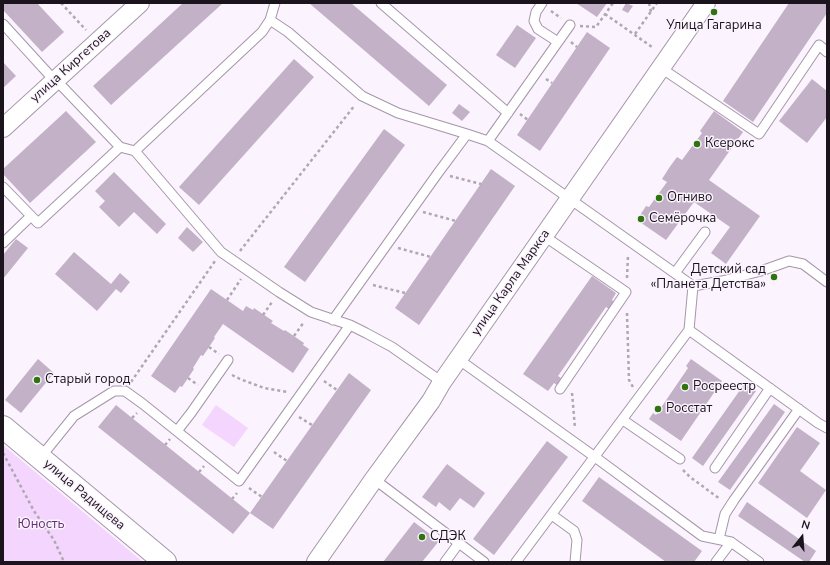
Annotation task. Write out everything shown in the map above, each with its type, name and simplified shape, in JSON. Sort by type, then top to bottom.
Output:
[{"type":"street","name":"улица Киргетова","points":[[3,128],[140,3]]},
{"type":"street","name":"улица Карла Маркса","points":[[316,562],[431,401],[442,382],[706,3]]},
{"type":"street","name":"улица Радищева","points":[[3,427],[165,562]]},
{"type":"lane","points":[[135,151],[262,32],[270,20],[275,3]]},
{"type":"lane","points":[[381,3],[508,113]]},
{"type":"lane","points":[[542,4],[536,12],[534,21],[538,29],[558,42]]},
{"type":"lane","points":[[270,20],[288,32],[362,96],[398,113],[488,141],[693,286],[735,278],[789,261],[803,264],[827,282]]},
{"type":"lane","points":[[488,141],[570,25]]},
{"type":"lane","points":[[4,27],[120,147],[135,151],[221,252],[311,312],[350,325],[392,347],[442,382]]},
{"type":"lane","points":[[661,68],[759,134],[819,45],[827,52]]},
{"type":"lane","points":[[333,320],[467,134]]},
{"type":"lane","points":[[3,187],[38,223],[120,147]]},
{"type":"lane","points":[[3,243],[31,216]]},
{"type":"lane","points":[[675,273],[705,232]]},
{"type":"lane","points":[[544,236],[626,292],[560,389]]},
{"type":"lane","points":[[516,562],[689,330],[693,286]]},
{"type":"lane","points":[[40,458],[74,416],[114,391],[125,391],[239,481],[350,325]]},
{"type":"lane","points":[[689,330],[827,428]]},
{"type":"lane","points":[[458,359],[576,443],[702,536],[731,542],[759,562]]},
{"type":"lane","points":[[177,431],[228,360]]},
{"type":"lane","points":[[715,468],[770,388]]},
{"type":"lane","points":[[719,539],[725,514],[799,409]]},
{"type":"lane","points":[[623,420],[680,459]]},
{"type":"lane","points":[[374,479],[484,562]]},
{"type":"lane","points":[[552,515],[574,531],[577,540],[575,562]]},
{"type":"lane","points":[[716,562],[731,542]]},
{"type":"lane","points":[[445,562],[460,543]]},
{"type":"path","points":[[61,3],[97,42]]},
{"type":"path","points":[[542,4],[570,25],[596,27],[613,3]]},
{"type":"path","points":[[649,3],[651,12]]},
{"type":"path","points":[[635,34],[657,3]]},
{"type":"path","points":[[606,14],[652,46]]},
{"type":"path","points":[[232,260],[362,96]]},
{"type":"path","points":[[438,173],[481,184]]},
{"type":"path","points":[[412,209],[456,221]]},
{"type":"path","points":[[629,240],[626,292],[629,380],[639,397]]},
{"type":"path","points":[[386,245],[431,257]]},
{"type":"path","points":[[125,391],[221,252]]},
{"type":"path","points":[[227,300],[247,270]]},
{"type":"path","points":[[360,282],[405,293]]},
{"type":"path","points":[[263,315],[279,292]]},
{"type":"path","points":[[294,336],[311,312]]},
{"type":"path","points":[[222,369],[240,380],[264,388],[301,393]]},
{"type":"path","points":[[570,374],[576,443]]},
{"type":"path","points":[[3,452],[34,510],[54,540],[64,562]]},
{"type":"path","points":[[680,459],[680,466],[690,477],[730,507]]},
{"type":"path","points":[[239,481],[262,497]]},
{"type":"green space","points":[[216,405],[248,428],[234,447],[202,425]]},
{"type":"green space","name":"Юность","points":[[3,445],[143,562],[3,562]]},
{"type":"building","points":[[3,3],[37,3],[64,32],[42,52],[3,10]]},
{"type":"building","points":[[183,3],[223,3],[111,105],[93,86]]},
{"type":"building","points":[[309,3],[351,3],[447,85],[429,106]]},
{"type":"building","points":[[576,3],[607,3],[597,17]]},
{"type":"building","points":[[626,3],[633,6],[628,13],[622,10]]},
{"type":"building","points":[[789,3],[827,3],[827,13],[753,122],[723,101]]},
{"type":"building","points":[[517,25],[536,38],[515,68],[496,55]]},
{"type":"building","points":[[587,32],[610,48],[540,151],[517,135]]},
{"type":"building","points":[[294,59],[314,77],[199,205],[179,187]]},
{"type":"building","points":[[3,62],[16,76],[3,88]]},
{"type":"building","points":[[812,79],[827,91],[827,117],[807,143],[779,121]]},
{"type":"building","points":[[459,104],[470,112],[462,121],[452,113]]},
{"type":"building","points":[[66,111],[96,142],[30,203],[3,174],[3,169]]},
{"type":"building","points":[[714,111],[743,132],[709,180],[760,216],[726,264],[711,253],[730,227],[694,202],[666,240],[637,220],[646,206],[649,207],[667,182],[662,179],[669,168],[677,157],[682,160],[702,133],[700,131]]},
{"type":"building","points":[[384,129],[405,145],[305,282],[284,267]]},
{"type":"building","points":[[491,169],[515,186],[419,325],[395,308]]},
{"type":"building","points":[[114,172],[166,224],[157,234],[134,212],[119,227],[99,207],[105,201],[95,191]]},
{"type":"building","points":[[187,227],[203,242],[193,252],[178,238]]},
{"type":"building","points":[[16,239],[28,248],[3,279],[3,255]]},
{"type":"building","points":[[74,252],[111,284],[120,273],[130,282],[121,293],[116,289],[97,311],[55,274]]},
{"type":"building","points":[[592,276],[616,293],[612,300],[614,302],[609,309],[606,307],[558,376],[561,378],[557,385],[554,383],[548,391],[523,374]]},
{"type":"building","points":[[211,289],[243,311],[246,306],[253,310],[254,308],[273,321],[271,323],[284,331],[285,330],[304,343],[303,345],[309,349],[293,373],[223,324],[203,356],[201,355],[182,387],[180,386],[175,393],[151,376]]},
{"type":"building","points":[[38,359],[54,373],[21,413],[5,400]]},
{"type":"building","points":[[691,359],[722,381],[681,441],[649,419],[653,413],[656,415],[688,368],[686,366]]},
{"type":"building","points":[[349,373],[371,390],[273,529],[250,513]]},
{"type":"building","points":[[745,383],[756,391],[703,466],[692,458]]},
{"type":"building","points":[[774,404],[785,412],[730,490],[718,482]]},
{"type":"building","points":[[116,405],[250,513],[233,534],[98,427]]},
{"type":"building","points":[[797,427],[820,443],[800,471],[826,490],[807,518],[758,483]]},
{"type":"building","points":[[547,441],[568,457],[494,555],[473,539]]},
{"type":"building","points":[[447,464],[485,493],[474,508],[460,498],[450,511],[439,502],[436,507],[422,497]]},
{"type":"building","points":[[599,477],[702,551],[694,562],[666,562],[582,501]]},
{"type":"building","points":[[747,502],[816,551],[809,562],[805,562],[738,516]]},
{"type":"building","points":[[414,522],[439,541],[422,562],[383,562]]},
{"type":"place","name":"Улица Гагарина","points":[[714,12]]},
{"type":"place","name":"Ксерокс","points":[[697,144]]},
{"type":"place","name":"Огниво","points":[[659,198]]},
{"type":"place","name":"Семёрочка","points":[[641,219]]},
{"type":"place","name":"Детский сад «Планета Детства»","points":[[774,277]]},
{"type":"place","name":"Старый город","points":[[37,380]]},
{"type":"place","name":"Росреестр","points":[[685,387]]},
{"type":"place","name":"Росстат","points":[[658,409]]},
{"type":"place","name":"СДЭК","points":[[422,537]]}]
